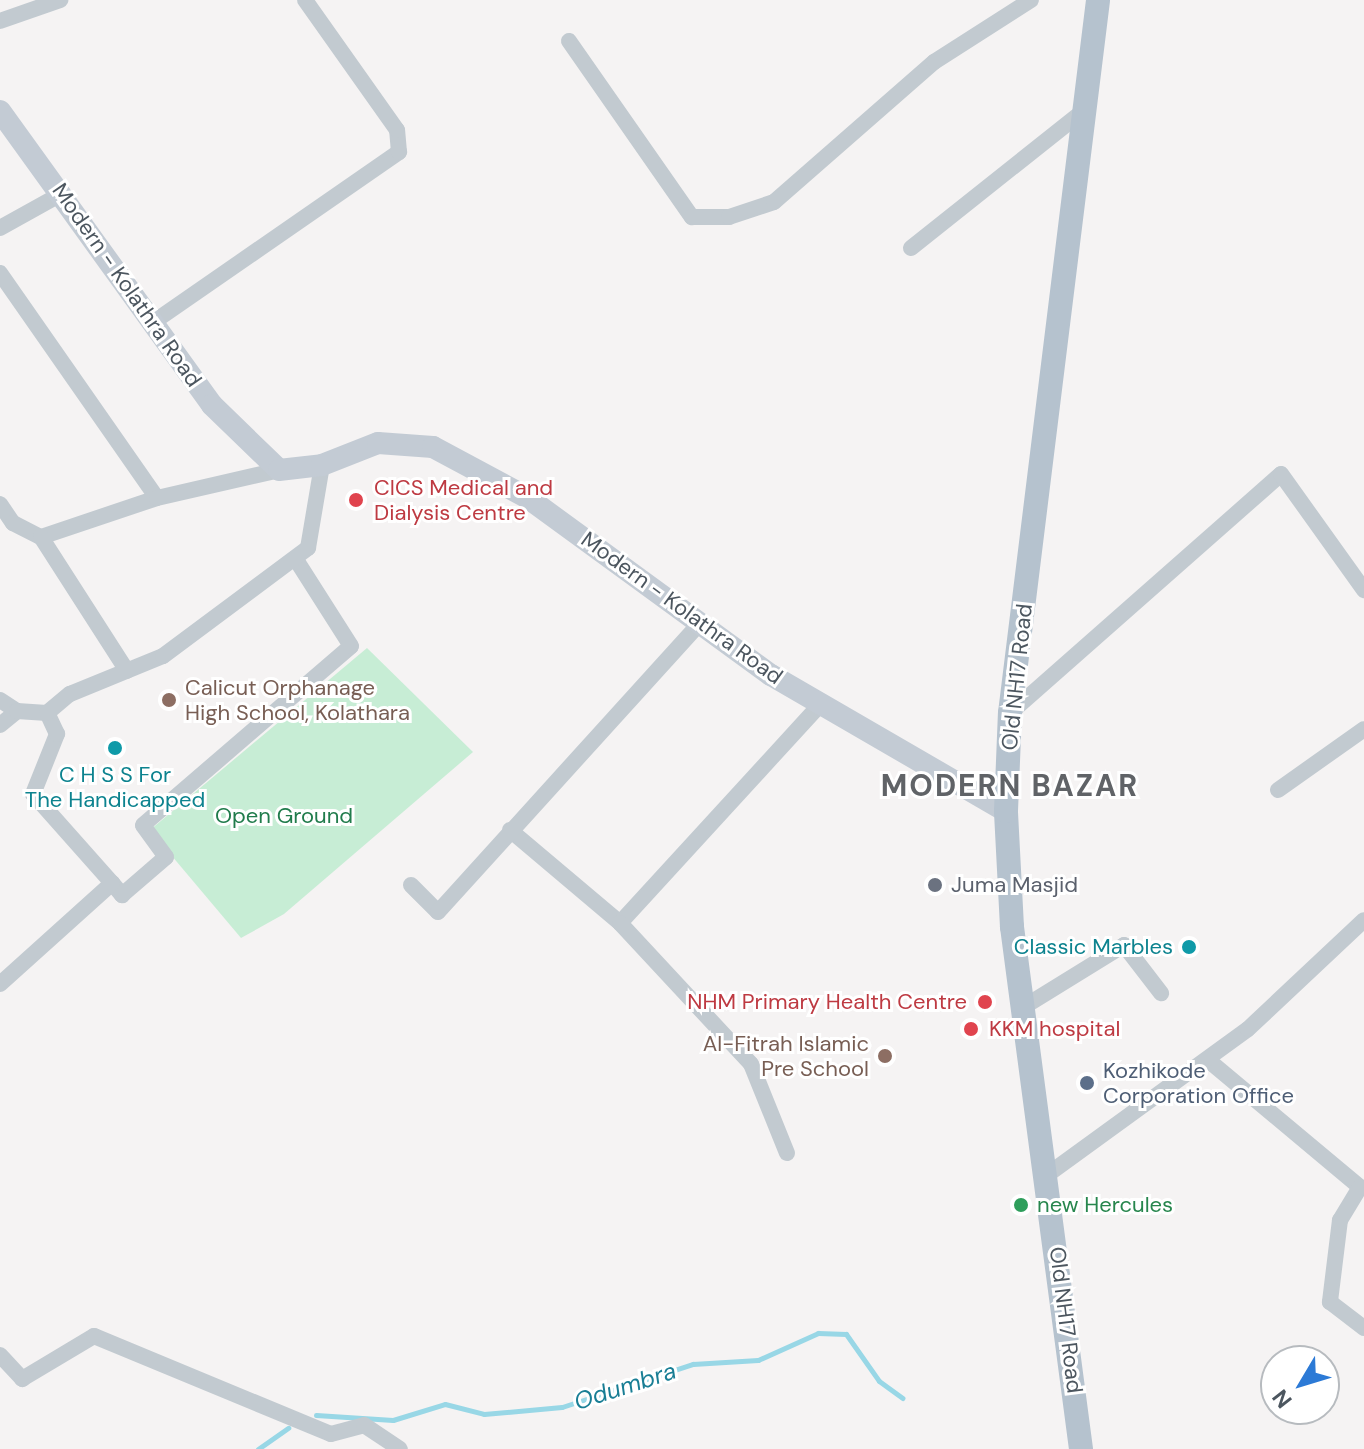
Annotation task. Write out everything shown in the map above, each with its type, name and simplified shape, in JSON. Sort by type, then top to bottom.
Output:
[{"type":"main road","name":"Old NH17 Road","points":[[1081,1449],[1047,1175],[1022,1008],[1006,811],[1010,713],[1098,0]]},
{"type":"main road","name":"Modern - Kolathra Road","points":[[3,120],[63,193],[212,405],[279,470],[322,465],[378,443],[433,447],[528,498],[821,704],[1006,811]]},
{"type":"street","points":[[0,21],[60,0]]},
{"type":"street","points":[[155,321],[399,152],[397,130],[305,0]]},
{"type":"street","points":[[569,41],[692,217],[729,217],[774,202],[934,62],[1031,0]]},
{"type":"street","points":[[911,248],[1087,108]]},
{"type":"street","points":[[0,228],[63,193]]},
{"type":"street","points":[[0,273],[157,498]]},
{"type":"street","points":[[0,700],[17,711],[47,713],[127,671],[163,656],[308,548],[322,465]]},
{"type":"street","points":[[41,537],[157,498],[279,470]]},
{"type":"street","points":[[1010,713],[1281,474],[1364,590]]},
{"type":"street","points":[[0,504],[13,523],[41,537],[127,671]]},
{"type":"street","points":[[47,713],[57,734],[33,794],[122,895],[166,857],[143,825],[351,646],[295,558]]},
{"type":"street","points":[[411,885],[438,912],[701,622]]},
{"type":"street","points":[[620,923],[821,704]]},
{"type":"street","points":[[0,725],[17,711]]},
{"type":"street","points":[[1278,790],[1364,729]]},
{"type":"street","points":[[510,830],[620,923],[751,1064],[787,1153]]},
{"type":"street","points":[[0,984],[112,883]]},
{"type":"street","points":[[1047,1175],[1208,1060],[1364,920]]},
{"type":"street","points":[[1022,1008],[1124,945],[1161,993]]},
{"type":"street","points":[[1208,1060],[1360,1187],[1340,1220],[1330,1302],[1364,1328]]},
{"type":"street","points":[[0,1355],[22,1379],[94,1336],[331,1434],[364,1425],[400,1449]]},
{"type":"green space","name":"Open Ground","points":[[367,648],[473,752],[284,914],[241,938],[150,830]]},
{"type":"waterway","name":"Odumbra","points":[[316,1415],[393,1420],[445,1404],[484,1414],[562,1407],[693,1364],[758,1360],[818,1333],[846,1334],[879,1381],[902,1398]]},
{"type":"waterway","name":"Odumbra","points":[[258,1449],[288,1428]]},
{"type":"place","name":"CICS Medical and Dialysis Centre","points":[[356,500]]},
{"type":"place","name":"Calicut Orphanage High School, Kolathara","points":[[169,700]]},
{"type":"place","name":"C H S S For The Handicapped","points":[[115,748]]},
{"type":"place","name":"Juma Masjid","points":[[935,885]]},
{"type":"place","name":"Classic Marbles","points":[[1189,947]]},
{"type":"place","name":"NHM Primary Health Centre","points":[[985,1002]]},
{"type":"place","name":"KKM hospital","points":[[971,1029]]},
{"type":"place","name":"Al-Fitrah Islamic Pre School","points":[[885,1056]]},
{"type":"place","name":"Kozhikode Corporation Office","points":[[1087,1083]]},
{"type":"place","name":"new Hercules","points":[[1021,1205]]},
{"type":"district","name":"MODERN BAZAR","points":[[1010,786]]}]
